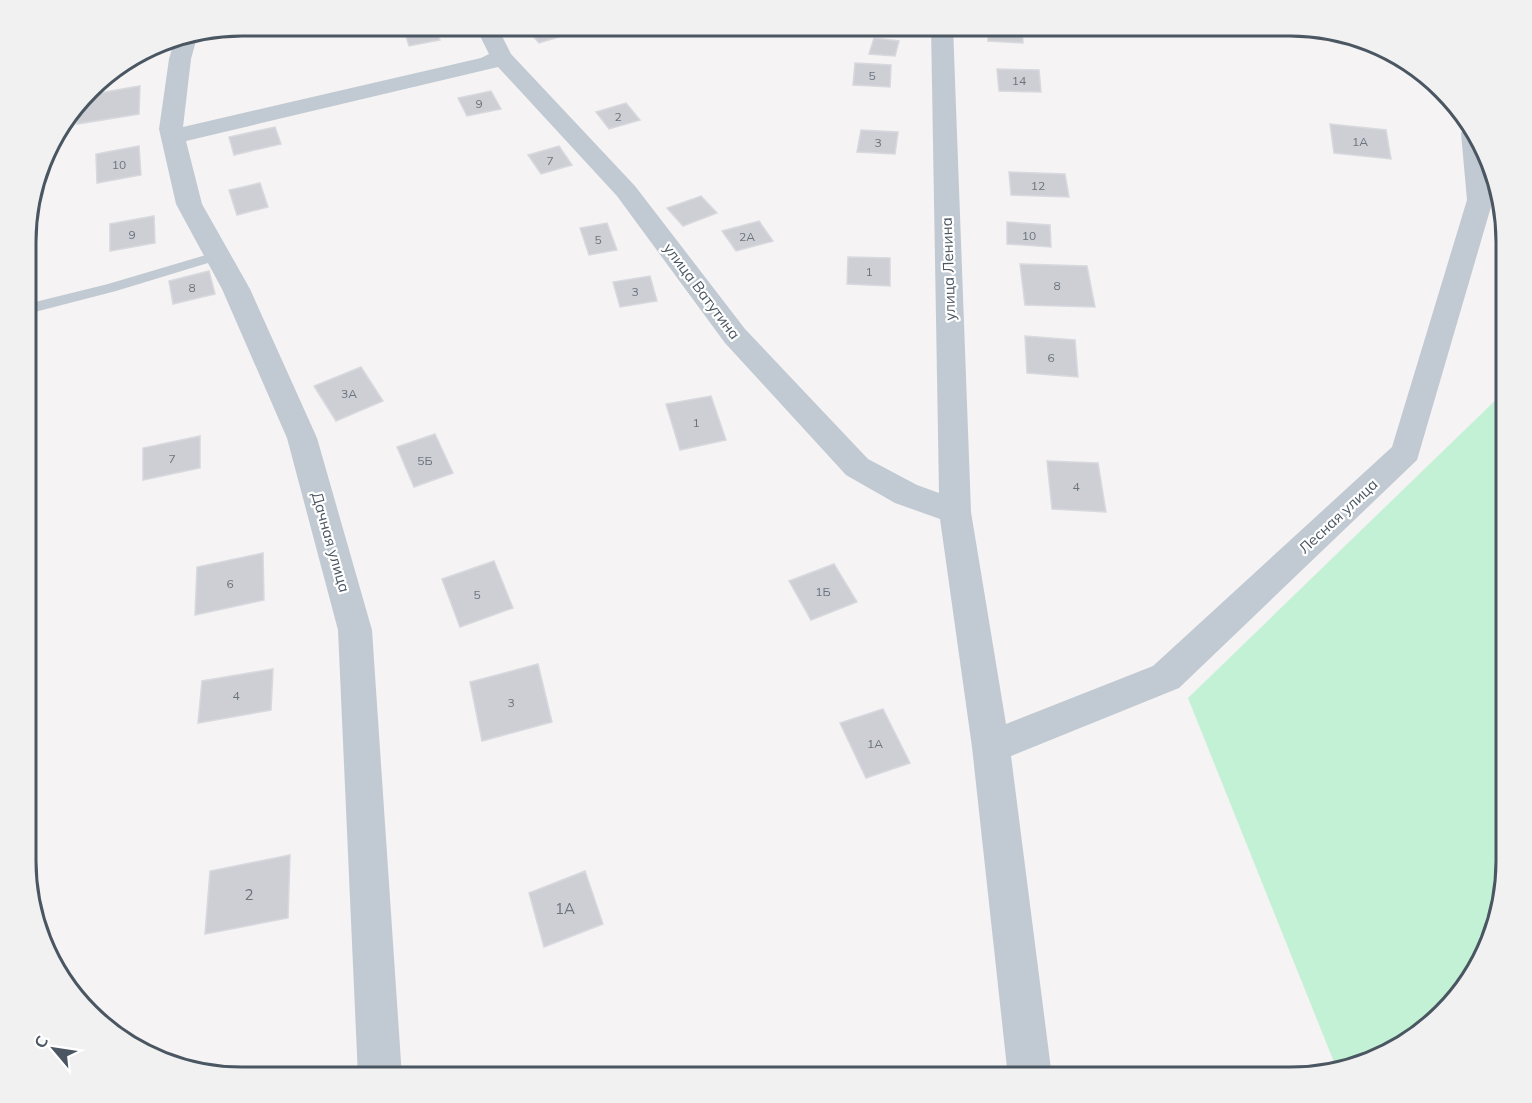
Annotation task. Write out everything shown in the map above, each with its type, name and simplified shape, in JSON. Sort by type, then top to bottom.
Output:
[{"type":"street","name":"улица Ватутина","points":[[491,36],[501,57],[626,191],[735,336],[857,467],[906,494],[955,512]]},
{"type":"street","name":"улица Ленина","points":[[942,36],[955,512],[991,747],[1029,1067]]},
{"type":"street","name":"Дачная улица","points":[[184,45],[171,129],[189,204],[236,289],[302,438],[355,630],[379,1067]]},
{"type":"street","points":[[173,137],[488,63],[501,57]]},
{"type":"street","name":"Лесная улица","points":[[991,747],[1166,677],[1406,452],[1480,200],[1475,151]]},
{"type":"lane","points":[[36,307],[111,288],[216,256]]},
{"type":"green space","points":[[1496,400],[1496,874],[1492,901],[1475,952],[1445,997],[1426,1016],[1381,1046],[1334,1062],[1188,698]]},
{"type":"building","points":[[406,36],[438,36],[440,40],[409,46]]},
{"type":"building","points":[[533,36],[562,36],[539,43]]},
{"type":"building","points":[[988,36],[1023,36],[1023,43],[988,41]]},
{"type":"building","points":[[874,38],[899,41],[895,56],[869,54]]},
{"type":"building","points":[[855,63],[891,65],[890,87],[853,85]]},
{"type":"building","points":[[997,69],[1039,70],[1041,92],[999,91]]},
{"type":"building","points":[[140,86],[139,114],[77,124],[77,119],[87,106],[100,93]]},
{"type":"building","points":[[491,91],[501,109],[467,116],[458,98]]},
{"type":"building","points":[[626,103],[640,120],[609,129],[596,112]]},
{"type":"building","points":[[1330,124],[1386,130],[1391,159],[1334,153]]},
{"type":"building","points":[[275,127],[281,144],[234,155],[229,137]]},
{"type":"building","points":[[861,130],[898,132],[895,154],[857,152]]},
{"type":"building","points":[[139,146],[141,175],[97,183],[96,154]]},
{"type":"building","points":[[559,146],[572,165],[541,174],[528,155]]},
{"type":"building","points":[[1009,172],[1065,174],[1069,197],[1011,195]]},
{"type":"building","points":[[260,183],[268,207],[237,215],[229,190]]},
{"type":"building","points":[[701,196],[717,213],[683,226],[667,208]]},
{"type":"building","points":[[154,216],[155,243],[110,251],[110,224]]},
{"type":"building","points":[[759,221],[773,241],[736,251],[722,231]]},
{"type":"building","points":[[1007,222],[1050,225],[1051,247],[1007,244]]},
{"type":"building","points":[[607,223],[617,250],[589,255],[580,228]]},
{"type":"building","points":[[848,257],[890,258],[890,286],[847,284]]},
{"type":"building","points":[[1020,264],[1087,266],[1095,307],[1025,305]]},
{"type":"building","points":[[209,271],[215,294],[173,304],[169,281]]},
{"type":"building","points":[[650,276],[657,301],[620,307],[613,282]]},
{"type":"building","points":[[1025,336],[1075,340],[1078,377],[1027,373]]},
{"type":"building","points":[[361,367],[383,401],[336,421],[314,386]]},
{"type":"building","points":[[711,396],[726,440],[680,450],[666,404]]},
{"type":"building","points":[[435,434],[453,473],[414,487],[397,447]]},
{"type":"building","points":[[200,436],[200,468],[143,480],[143,448]]},
{"type":"building","points":[[1047,461],[1098,463],[1106,512],[1052,509]]},
{"type":"building","points":[[263,553],[264,600],[195,615],[197,567]]},
{"type":"building","points":[[494,561],[513,608],[460,627],[442,579]]},
{"type":"building","points":[[834,564],[857,602],[811,620],[789,581]]},
{"type":"building","points":[[538,664],[552,722],[482,741],[470,682]]},
{"type":"building","points":[[273,669],[271,710],[198,723],[202,681]]},
{"type":"building","points":[[883,709],[910,763],[866,778],[840,723]]},
{"type":"building","points":[[290,855],[288,918],[205,934],[210,871]]},
{"type":"building","points":[[585,871],[603,924],[544,947],[529,893]]}]
